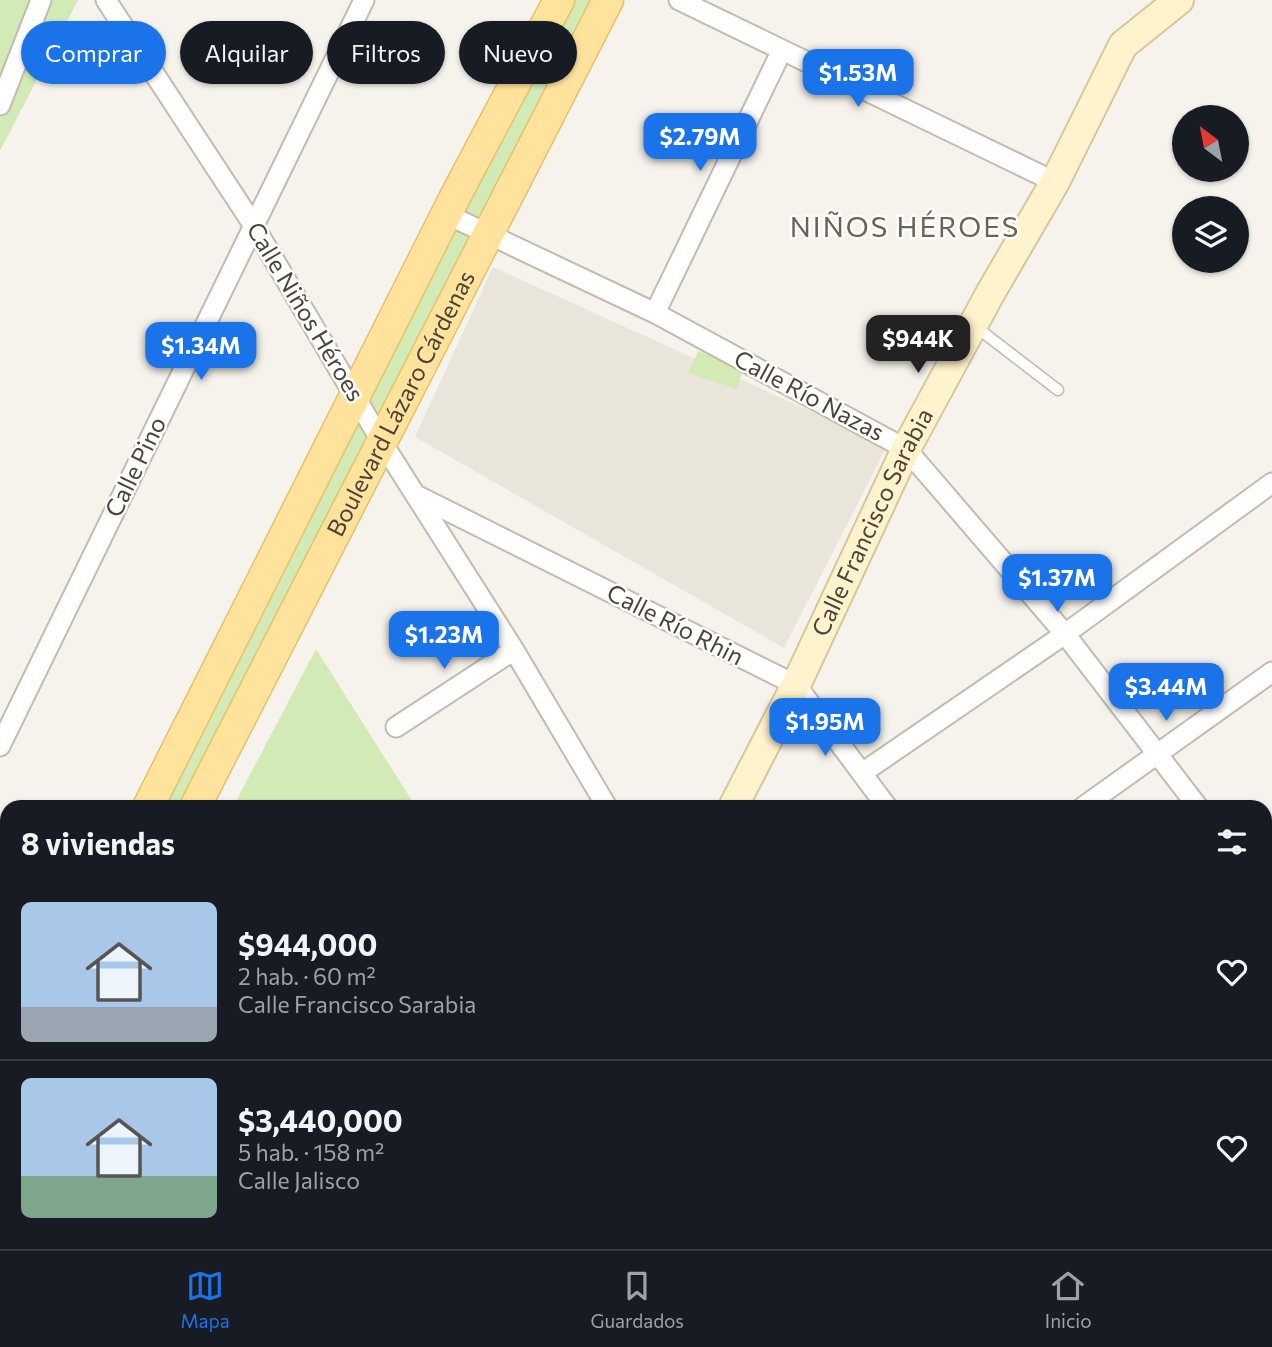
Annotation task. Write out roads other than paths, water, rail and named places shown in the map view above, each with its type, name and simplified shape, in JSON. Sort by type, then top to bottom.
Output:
[{"type":"main road","name":"Boulevard Lázaro Cárdenas","points":[[152,800],[559,0]]},
{"type":"main road","name":"Boulevard Lázaro Cárdenas","points":[[199,800],[608,0]]},
{"type":"street","points":[[0,105],[41,0]]},
{"type":"street","name":"Calle Niños Héroes","points":[[106,0],[254,226],[383,444],[419,496],[514,649],[603,800]]},
{"type":"street","name":"Calle Pino","points":[[0,746],[365,0]]},
{"type":"street","points":[[679,0],[1055,182]]},
{"type":"street","name":"Calle Francisco Sarabia","points":[[737,800],[796,685],[906,449],[1055,182],[1123,45],[1179,0]]},
{"type":"street","points":[[655,313],[782,50]]},
{"type":"street","name":"Calle Río Nazas","points":[[448,215],[655,313],[906,449],[1065,634],[1192,800]]},
{"type":"street","points":[[863,774],[1065,634],[1272,483]]},
{"type":"street","name":"Calle Río Rhin","points":[[419,496],[796,685],[882,800]]},
{"type":"street","points":[[396,727],[514,649]]},
{"type":"street","points":[[1093,800],[1272,672]]},
{"type":"lane","points":[[973,325],[1058,390]]},
{"type":"district","name":"NIÑOS HÉROES","points":[[905,227]]}]
